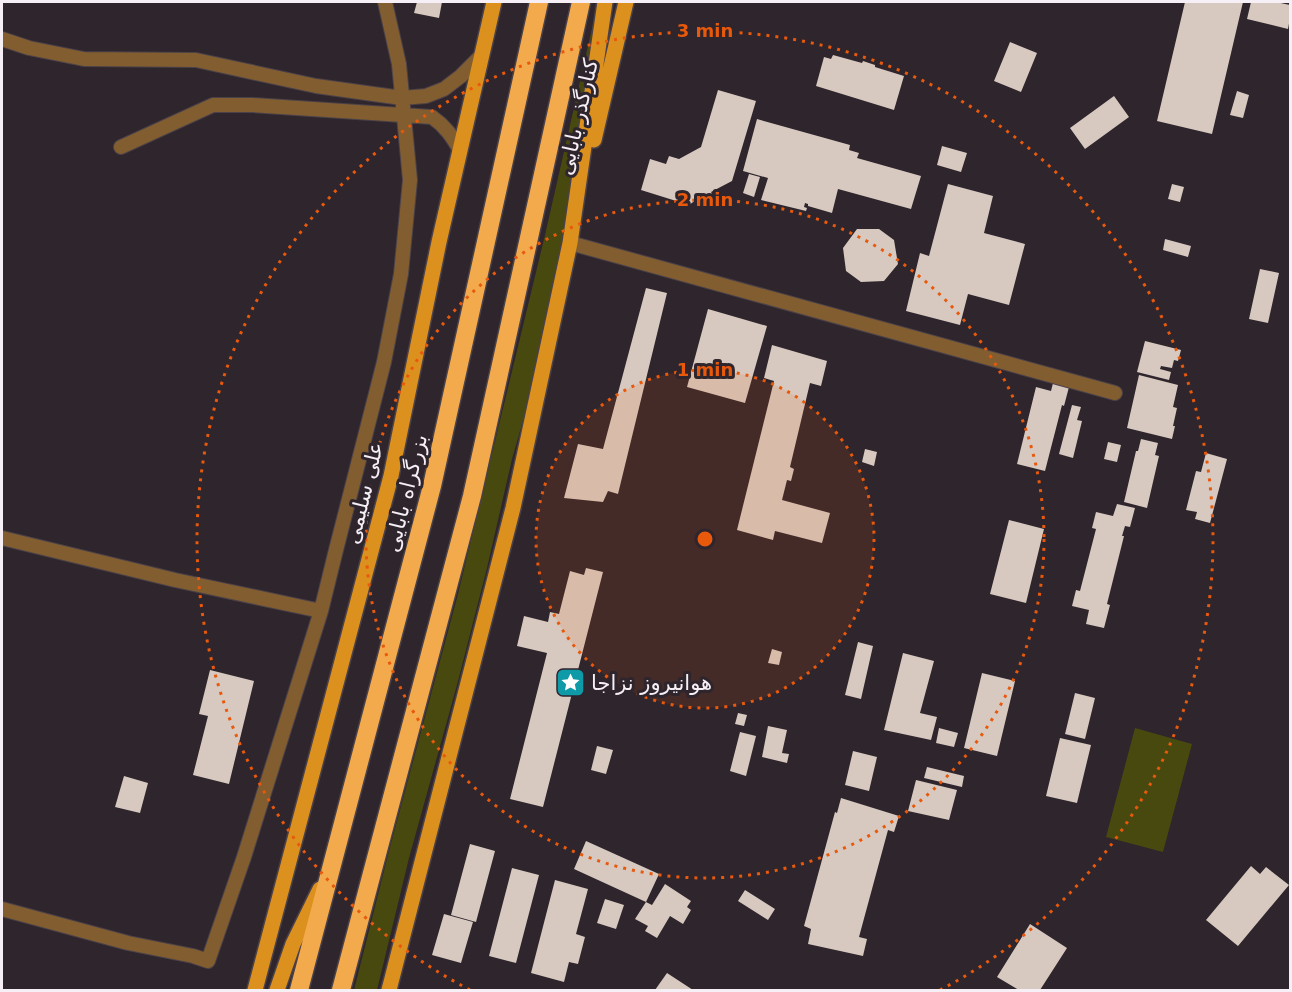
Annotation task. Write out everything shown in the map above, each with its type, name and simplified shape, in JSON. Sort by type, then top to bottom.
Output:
[{"type":"highway","name":"بزرگراه بابایی","points":[[298,990],[432,486],[538,2]]},
{"type":"highway","points":[[341,990],[472,496],[581,2]]},
{"type":"main road","name":"علی سلیمی","points":[[255,990],[391,476],[437,250],[494,2]]},
{"type":"main road","points":[[389,990],[513,508],[570,243],[605,2]]},
{"type":"main road","name":"کنارگذر بابایی","points":[[570,243],[626,2]]},
{"type":"main road","points":[[277,990],[293,944],[333,862]]},
{"type":"street","points":[[2,909],[128,943],[208,961],[244,857],[321,611],[384,362],[401,274],[410,180],[399,64],[385,2]]},
{"type":"street","points":[[2,39],[29,48],[84,59],[196,60],[316,86],[402,98],[426,96],[444,89],[481,56]]},
{"type":"street","points":[[121,147],[213,105],[252,105],[432,117],[442,123],[460,150]]},
{"type":"street","points":[[570,243],[1115,393]]},
{"type":"street","points":[[2,538],[175,580],[321,611]]},
{"type":"shaded area","points":[[598,2],[575,183],[530,396],[512,459],[457,685],[409,858],[377,990],[354,990],[458,594],[545,235]]},
{"type":"shaded area","points":[[1135,728],[1192,744],[1163,852],[1106,837]]},
{"type":"building","points":[[417,2],[442,2],[439,18],[414,13]]},
{"type":"building","points":[[1185,2],[1243,2],[1212,134],[1157,121]]},
{"type":"building","points":[[1251,2],[1276,2],[1290,5],[1288,29],[1247,19]]},
{"type":"building","points":[[1010,42],[1037,53],[1021,92],[994,81]]},
{"type":"building","points":[[833,55],[862,63],[863,61],[904,76],[894,110],[816,86],[824,57],[831,59]]},
{"type":"building","points":[[718,90],[756,101],[732,181],[711,192],[714,197],[699,206],[696,200],[689,205],[641,190],[650,159],[666,164],[669,156],[679,159],[701,147]]},
{"type":"building","points":[[1237,91],[1249,95],[1243,118],[1230,115]]},
{"type":"building","points":[[1114,96],[1129,117],[1085,149],[1070,128]]},
{"type":"building","points":[[757,119],[850,145],[849,150],[859,153],[857,158],[921,176],[911,209],[838,189],[832,213],[805,203],[806,211],[761,200],[768,178],[743,171]]},
{"type":"building","points":[[942,146],[967,153],[961,172],[937,165]]},
{"type":"building","points":[[749,174],[760,177],[754,197],[743,193]]},
{"type":"building","points":[[948,184],[993,196],[984,233],[1025,244],[1009,305],[968,294],[960,325],[906,311],[920,253],[929,256]]},
{"type":"building","points":[[1172,184],[1184,187],[1180,202],[1168,199]]},
{"type":"building","points":[[857,229],[879,229],[894,240],[898,264],[884,281],[861,282],[846,271],[843,248]]},
{"type":"building","points":[[1165,239],[1191,246],[1188,257],[1163,250]]},
{"type":"building","points":[[1260,269],[1279,273],[1268,323],[1249,319]]},
{"type":"building","points":[[646,288],[667,293],[618,494],[608,491],[603,502],[564,498],[578,444],[603,449]]},
{"type":"building","points":[[708,309],[767,326],[745,403],[687,387]]},
{"type":"building","points":[[1145,341],[1181,350],[1178,361],[1174,360],[1172,368],[1161,366],[1160,369],[1171,372],[1169,380],[1137,372]]},
{"type":"building","points":[[772,345],[827,361],[821,386],[810,383],[790,467],[794,469],[791,481],[787,480],[782,500],[830,513],[822,543],[775,531],[773,540],[737,530],[774,381],[764,378]]},
{"type":"building","points":[[1139,375],[1178,385],[1173,407],[1177,408],[1172,439],[1127,428]]},
{"type":"building","points":[[1053,383],[1069,387],[1045,471],[1017,464],[1036,387],[1051,391]]},
{"type":"building","points":[[1072,405],[1081,407],[1077,420],[1082,421],[1073,458],[1059,454]]},
{"type":"building","points":[[1141,439],[1158,443],[1155,455],[1159,456],[1147,508],[1124,502]]},
{"type":"building","points":[[1108,442],[1121,445],[1117,462],[1104,459]]},
{"type":"building","points":[[865,449],[877,452],[874,466],[862,462]]},
{"type":"building","points":[[1206,453],[1227,459],[1210,523],[1195,519],[1197,512],[1186,510],[1196,471],[1201,472]]},
{"type":"building","points":[[1117,504],[1135,508],[1130,527],[1125,526],[1122,536],[1124,536],[1107,604],[1110,605],[1104,628],[1086,624],[1089,610],[1072,606],[1076,590],[1080,591],[1096,529],[1092,528],[1096,512],[1113,516]]},
{"type":"building","points":[[1009,520],[1044,529],[1026,603],[990,594]]},
{"type":"building","points":[[586,568],[603,572],[543,807],[510,799],[547,653],[517,646],[524,616],[548,622],[550,612],[559,614],[570,571],[584,575]]},
{"type":"building","points":[[858,642],[873,646],[861,699],[845,695]]},
{"type":"building","points":[[772,649],[782,652],[779,665],[768,663]]},
{"type":"building","points":[[903,653],[934,661],[920,713],[937,717],[931,740],[884,730]]},
{"type":"building","points":[[210,670],[254,681],[229,784],[193,775],[208,716],[199,714]]},
{"type":"building","points":[[982,673],[1015,681],[997,756],[964,748]]},
{"type":"building","points":[[1075,693],[1095,698],[1085,739],[1065,734]]},
{"type":"building","points":[[738,713],[747,715],[744,726],[735,724]]},
{"type":"building","points":[[768,726],[787,730],[782,753],[789,754],[787,763],[762,757]]},
{"type":"building","points":[[939,728],[958,733],[954,747],[936,743]]},
{"type":"building","points":[[740,732],[756,736],[746,776],[730,771]]},
{"type":"building","points":[[1060,738],[1091,745],[1077,803],[1046,796]]},
{"type":"building","points":[[597,746],[613,750],[606,774],[591,770]]},
{"type":"building","points":[[853,751],[877,757],[869,791],[845,785]]},
{"type":"building","points":[[927,767],[964,776],[962,787],[924,778]]},
{"type":"building","points":[[124,776],[148,783],[140,813],[115,807]]},
{"type":"building","points":[[916,780],[957,790],[949,820],[908,811]]},
{"type":"building","points":[[841,798],[899,816],[894,832],[888,830],[859,937],[867,939],[863,956],[808,944],[811,929],[804,926],[835,812],[837,813]]},
{"type":"building","points":[[586,841],[659,874],[646,902],[574,869]]},
{"type":"building","points":[[470,844],[495,851],[476,922],[451,915]]},
{"type":"building","points":[[1251,866],[1260,874],[1266,867],[1289,885],[1238,946],[1206,920]]},
{"type":"building","points":[[512,868],[539,875],[516,963],[489,956]]},
{"type":"building","points":[[555,880],[588,889],[576,934],[585,937],[578,964],[569,962],[564,982],[531,973]]},
{"type":"building","points":[[665,884],[691,901],[687,907],[691,910],[683,924],[670,916],[657,938],[645,931],[648,926],[635,919],[646,902],[652,905]]},
{"type":"building","points":[[745,890],[775,909],[768,920],[738,901]]},
{"type":"building","points":[[605,899],[624,905],[616,929],[597,923]]},
{"type":"building","points":[[444,914],[473,922],[461,963],[432,955]]},
{"type":"building","points":[[1030,924],[1067,948],[1040,990],[1019,990],[997,977]]},
{"type":"building","points":[[667,973],[693,990],[655,990]]},
{"type":"place","name":"هوانیروز نزاجا","points":[[570,683]]}]
